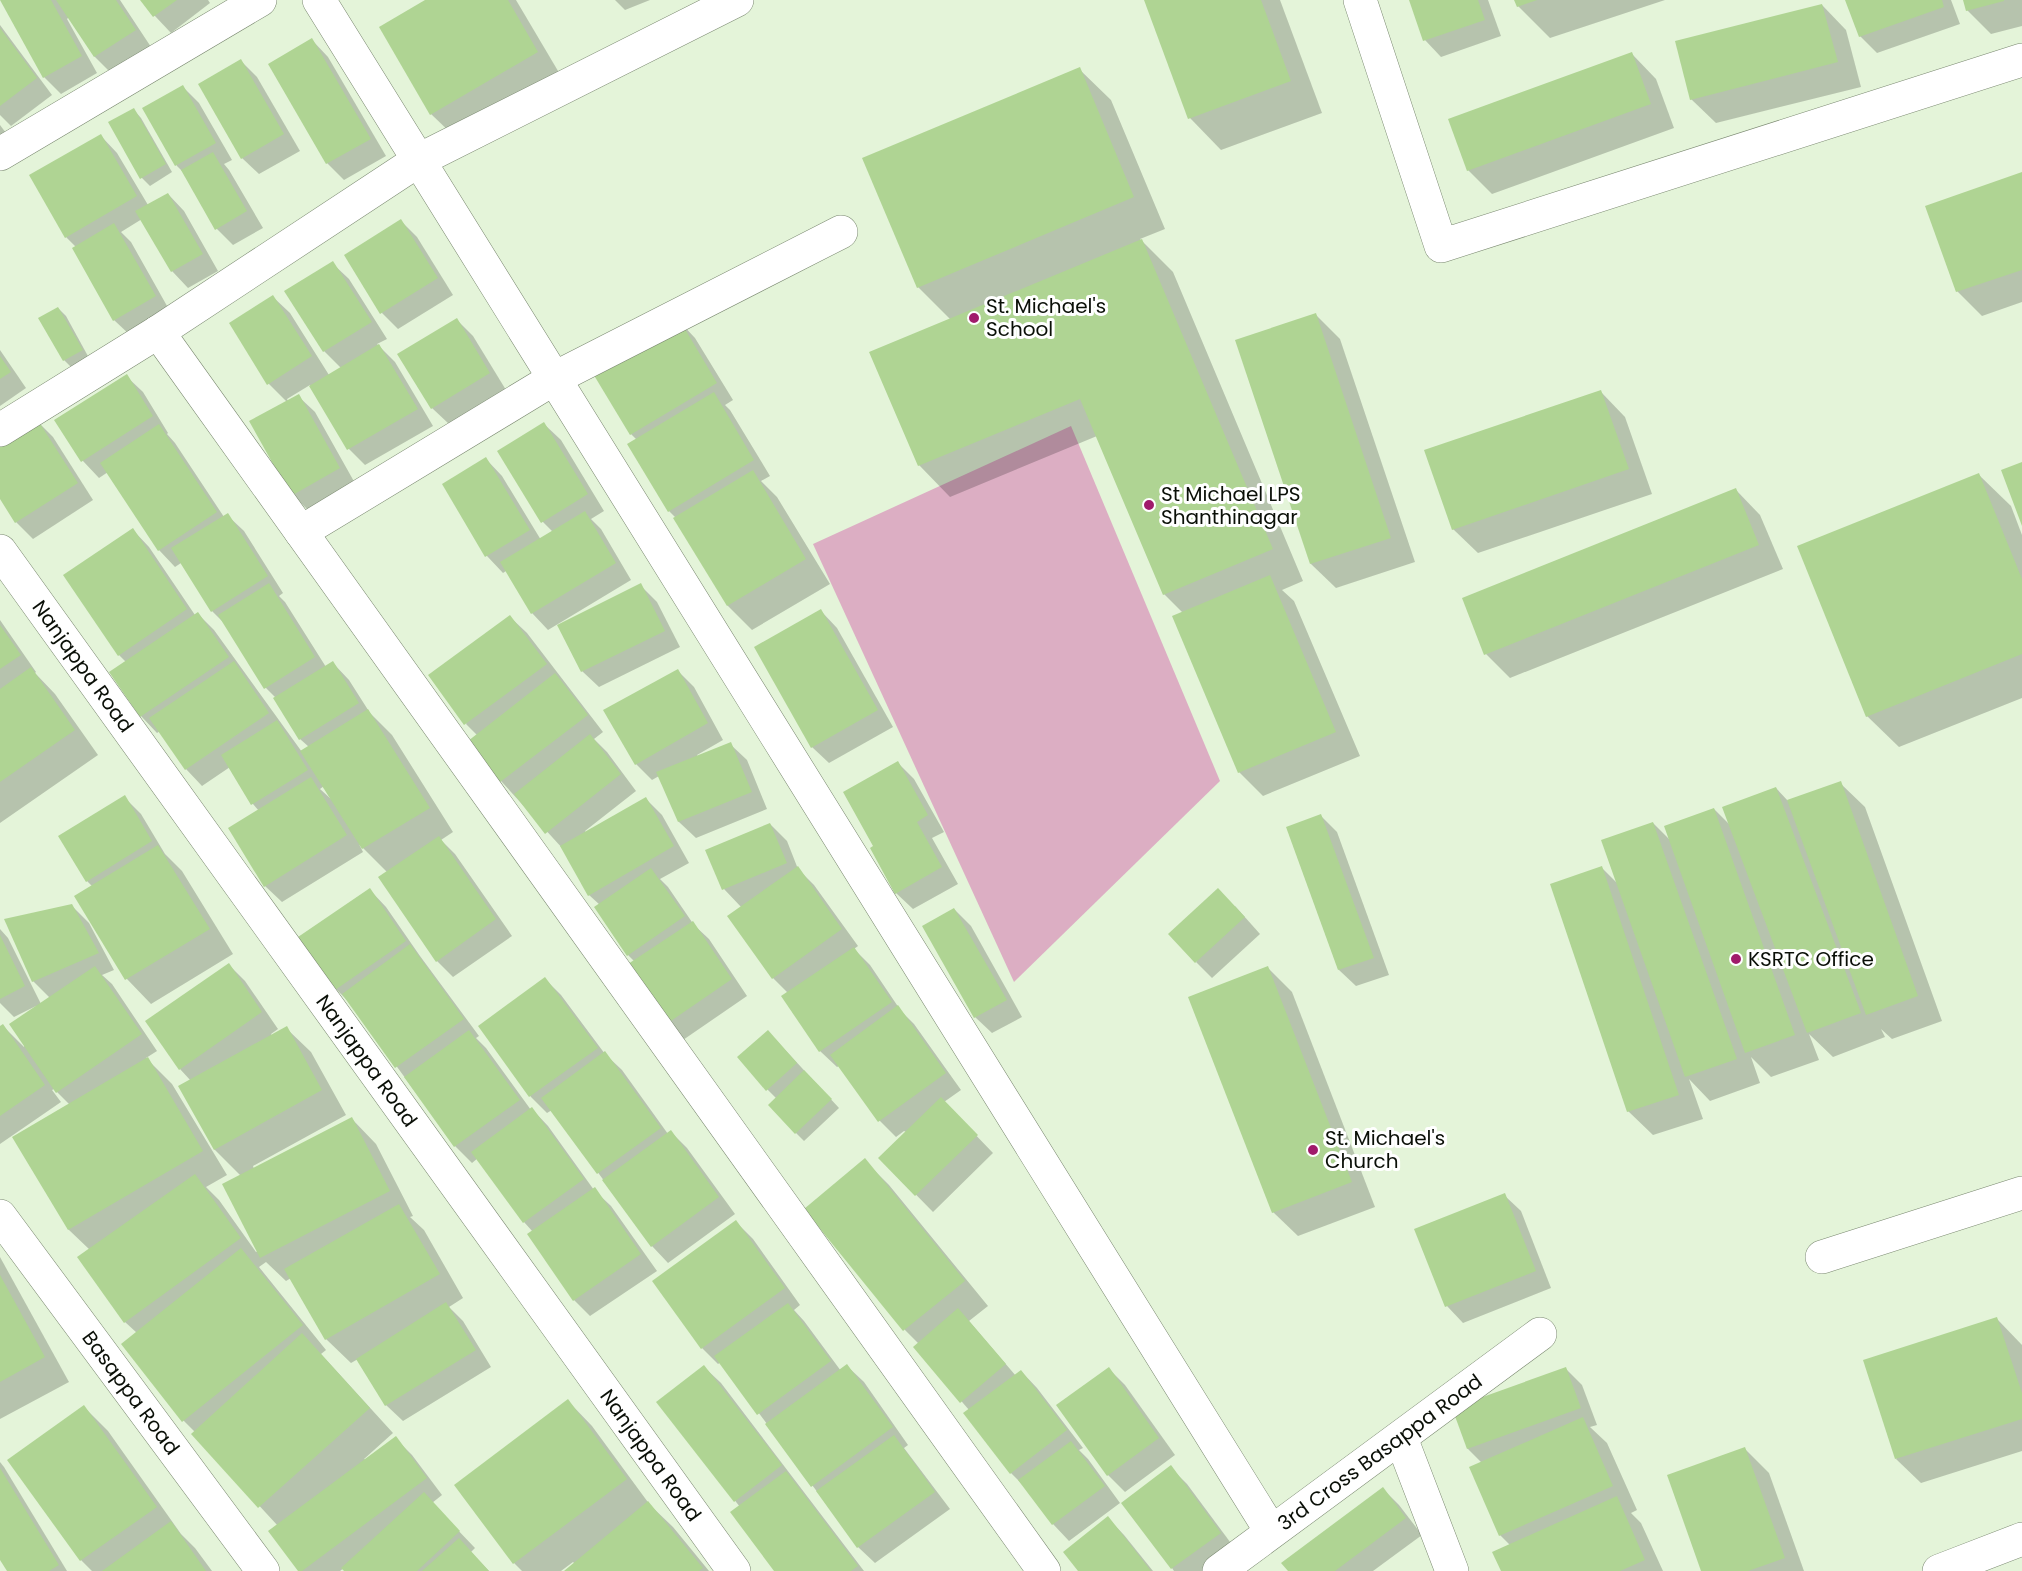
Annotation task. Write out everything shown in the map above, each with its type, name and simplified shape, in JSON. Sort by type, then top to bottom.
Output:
[{"type":"street","points":[[0,154],[260,0]]},
{"type":"street","points":[[319,0],[1271,1531]]},
{"type":"street","points":[[0,430],[158,332],[419,160],[737,0]]},
{"type":"street","points":[[1360,0],[1441,246],[2022,60]]},
{"type":"street","points":[[301,532],[555,378],[841,232]]},
{"type":"street","points":[[158,332],[1044,1571]]},
{"type":"street","name":"Nanjappa Road","points":[[0,550],[734,1571]]},
{"type":"street","points":[[1822,1257],[2022,1193]]},
{"type":"street","name":"Basappa Road","points":[[0,1216],[263,1571]]},
{"type":"street","name":"3rd Cross Basappa Road","points":[[1219,1571],[1540,1334]]},
{"type":"street","points":[[1401,1438],[1452,1571]]},
{"type":"street","points":[[1939,1571],[2022,1539]]},
{"type":"shaded area","points":[[1071,426],[1220,781],[1014,982],[813,544]]},
{"type":"building","points":[[0,0],[51,0],[82,56],[43,78]]},
{"type":"building","points":[[56,0],[116,0],[136,30],[94,57]]},
{"type":"building","points":[[140,0],[177,0],[153,17]]},
{"type":"building","points":[[425,0],[508,0],[538,52],[430,115],[379,27]]},
{"type":"building","points":[[1144,0],[1261,0],[1291,81],[1188,119]]},
{"type":"building","points":[[1409,0],[1478,0],[1485,20],[1423,41]]},
{"type":"building","points":[[1514,0],[1537,0],[1517,7]]},
{"type":"building","points":[[1845,0],[1942,0],[1944,7],[1859,37]]},
{"type":"building","points":[[1963,0],[2004,0],[2004,1],[1966,11]]},
{"type":"building","points":[[1822,4],[1838,62],[1690,100],[1675,41]]},
{"type":"building","points":[[0,28],[37,78],[0,106]]},
{"type":"building","points":[[312,38],[371,139],[326,164],[268,64]]},
{"type":"building","points":[[1632,52],[1651,104],[1467,171],[1448,119]]},
{"type":"building","points":[[241,59],[284,134],[241,159],[198,84]]},
{"type":"building","points":[[1080,67],[1134,197],[917,288],[862,158]]},
{"type":"building","points":[[183,85],[216,143],[175,166],[142,108]]},
{"type":"building","points":[[134,108],[166,164],[140,179],[108,122]]},
{"type":"building","points":[[101,134],[137,196],[65,238],[29,175]]},
{"type":"building","points":[[213,152],[247,211],[215,230],[181,170]]},
{"type":"building","points":[[2022,172],[2022,270],[1956,292],[1925,206]]},
{"type":"building","points":[[168,193],[203,254],[171,272],[135,211]]},
{"type":"building","points":[[401,219],[438,278],[380,314],[344,255]]},
{"type":"building","points":[[114,223],[156,296],[113,321],[72,248]]},
{"type":"building","points":[[1142,239],[1273,549],[1163,595],[1080,399],[918,466],[869,352]]},
{"type":"building","points":[[333,261],[372,322],[323,352],[284,291]]},
{"type":"building","points":[[273,295],[312,356],[267,385],[229,323]]},
{"type":"building","points":[[58,307],[83,350],[63,361],[38,318]]},
{"type":"building","points":[[1316,313],[1391,538],[1310,564],[1235,340]]},
{"type":"building","points":[[457,318],[490,373],[431,409],[397,354]]},
{"type":"building","points":[[679,319],[717,383],[630,435],[592,372]]},
{"type":"building","points":[[379,344],[418,409],[347,450],[309,386]]},
{"type":"building","points":[[0,356],[11,372],[0,379]]},
{"type":"building","points":[[127,374],[153,416],[81,462],[54,420]]},
{"type":"building","points":[[1601,390],[1629,469],[1452,530],[1424,450]]},
{"type":"building","points":[[714,392],[754,460],[668,512],[627,444]]},
{"type":"building","points":[[299,394],[340,468],[291,496],[249,421]]},
{"type":"building","points":[[37,419],[78,483],[15,523],[0,499],[0,443]]},
{"type":"building","points":[[544,422],[588,494],[541,523],[497,451]]},
{"type":"building","points":[[159,424],[217,512],[158,551],[100,463]]},
{"type":"building","points":[[486,457],[530,530],[485,557],[442,484]]},
{"type":"building","points":[[2022,462],[2022,526],[2001,470]]},
{"type":"building","points":[[753,470],[806,559],[727,606],[673,518]]},
{"type":"building","points":[[1979,473],[2022,579],[2022,654],[1866,717],[1797,546]]},
{"type":"building","points":[[1736,488],[1759,545],[1484,655],[1462,598]]},
{"type":"building","points":[[585,511],[616,563],[531,614],[500,562]]},
{"type":"building","points":[[228,513],[268,576],[211,612],[171,548]]},
{"type":"building","points":[[133,528],[187,609],[118,656],[63,575]]},
{"type":"building","points":[[1270,575],[1336,732],[1238,773],[1172,616]]},
{"type":"building","points":[[269,583],[315,657],[264,689],[218,615]]},
{"type":"building","points":[[641,583],[665,631],[581,672],[557,625]]},
{"type":"building","points":[[821,609],[878,710],[811,748],[754,647]]},
{"type":"building","points":[[198,612],[229,657],[140,717],[109,672]]},
{"type":"building","points":[[510,615],[547,664],[464,725],[428,675]]},
{"type":"building","points":[[0,625],[21,655],[0,669]]},
{"type":"building","points":[[234,661],[269,713],[185,770],[149,718]]},
{"type":"building","points":[[333,661],[359,703],[299,740],[273,698]]},
{"type":"building","points":[[31,667],[75,730],[0,782],[0,689]]},
{"type":"building","points":[[678,669],[708,723],[635,765],[603,710]]},
{"type":"building","points":[[555,673],[588,715],[500,782],[468,741]]},
{"type":"building","points":[[368,709],[430,808],[362,849],[300,751]]},
{"type":"building","points":[[277,720],[308,770],[251,805],[221,755]]},
{"type":"building","points":[[590,734],[621,774],[545,834],[514,794]]},
{"type":"building","points":[[731,742],[752,792],[678,822],[656,772]]},
{"type":"building","points":[[898,761],[928,815],[917,822],[942,867],[895,894],[870,848],[873,846],[843,792]]},
{"type":"building","points":[[311,777],[347,835],[264,887],[228,828]]},
{"type":"building","points":[[1841,781],[1918,996],[1866,1015],[1787,800]]},
{"type":"building","points":[[1776,787],[1861,1013],[1807,1033],[1722,807]]},
{"type":"building","points":[[125,795],[152,841],[86,882],[58,836]]},
{"type":"building","points":[[646,797],[674,846],[588,896],[560,846]]},
{"type":"building","points":[[1714,808],[1795,1035],[1745,1053],[1664,826]]},
{"type":"building","points":[[1321,814],[1374,958],[1338,970],[1286,827]]},
{"type":"building","points":[[1653,822],[1737,1059],[1685,1077],[1601,840]]},
{"type":"building","points":[[770,823],[787,863],[722,890],[705,850]]},
{"type":"building","points":[[439,836],[496,919],[436,962],[378,877]]},
{"type":"building","points":[[158,845],[210,929],[125,980],[74,896]]},
{"type":"building","points":[[798,866],[842,929],[772,979],[727,916]]},
{"type":"building","points":[[1602,866],[1679,1095],[1627,1112],[1550,884]]},
{"type":"building","points":[[651,868],[685,916],[627,956],[594,907]]},
{"type":"building","points":[[370,888],[406,941],[335,990],[298,937]]},
{"type":"building","points":[[1218,888],[1245,917],[1195,963],[1168,934]]},
{"type":"building","points":[[72,904],[99,953],[32,982],[4,919]]},
{"type":"building","points":[[954,908],[1007,1000],[974,1018],[922,926]]},
{"type":"building","points":[[693,921],[732,979],[665,1025],[625,966]]},
{"type":"building","points":[[0,935],[25,986],[0,999]]},
{"type":"building","points":[[410,944],[464,1019],[395,1068],[342,994]]},
{"type":"building","points":[[854,947],[892,1002],[819,1052],[781,996]]},
{"type":"building","points":[[229,963],[262,1012],[179,1070],[145,1021]]},
{"type":"building","points":[[95,966],[142,1034],[56,1093],[9,1024]]},
{"type":"building","points":[[1268,966],[1352,1182],[1272,1213],[1188,997]]},
{"type":"building","points":[[545,977],[598,1048],[529,1097],[478,1026]]},
{"type":"building","points":[[898,1005],[946,1073],[878,1122],[830,1055]]},
{"type":"building","points":[[3,1024],[45,1085],[0,1116],[0,1026]]},
{"type":"building","points":[[287,1026],[322,1090],[214,1150],[178,1086]]},
{"type":"building","points":[[469,1030],[520,1100],[454,1147],[404,1077]]},
{"type":"building","points":[[768,1030],[797,1063],[766,1091],[737,1057]]},
{"type":"building","points":[[605,1051],[661,1128],[597,1174],[541,1098]]},
{"type":"building","points":[[148,1057],[203,1151],[68,1230],[12,1137]]},
{"type":"building","points":[[804,1070],[832,1099],[795,1134],[768,1105]]},
{"type":"building","points":[[941,1097],[978,1135],[915,1196],[878,1158]]},
{"type":"building","points":[[532,1107],[584,1179],[523,1223],[471,1152]]},
{"type":"building","points":[[352,1117],[390,1191],[260,1258],[222,1184]]},
{"type":"building","points":[[671,1130],[719,1197],[651,1247],[602,1180]]},
{"type":"building","points":[[865,1158],[965,1281],[903,1331],[804,1209]]},
{"type":"building","points":[[195,1174],[241,1238],[124,1323],[77,1257]]},
{"type":"building","points":[[595,1187],[641,1254],[573,1301],[527,1234]]},
{"type":"building","points":[[1505,1193],[1536,1271],[1445,1307],[1414,1229]]},
{"type":"building","points":[[399,1204],[440,1274],[325,1340],[284,1269]]},
{"type":"building","points":[[736,1220],[785,1288],[701,1349],[652,1281]]},
{"type":"building","points":[[241,1248],[303,1325],[182,1422],[121,1344]]},
{"type":"building","points":[[0,1275],[45,1357],[0,1382]]},
{"type":"building","points":[[446,1302],[476,1350],[385,1406],[356,1359]]},
{"type":"building","points":[[788,1303],[831,1361],[757,1415],[714,1356]]},
{"type":"building","points":[[958,1308],[1006,1364],[960,1403],[913,1347]]},
{"type":"building","points":[[1997,1317],[2022,1393],[2022,1419],[1895,1459],[1863,1360]]},
{"type":"building","points":[[302,1333],[370,1408],[258,1508],[191,1434]]},
{"type":"building","points":[[847,1364],[893,1427],[811,1487],[765,1424]]},
{"type":"building","points":[[704,1365],[782,1465],[734,1502],[656,1402]]},
{"type":"building","points":[[1109,1367],[1159,1438],[1107,1476],[1056,1405]]},
{"type":"building","points":[[1566,1367],[1581,1408],[1467,1449],[1452,1408]]},
{"type":"building","points":[[1021,1370],[1067,1430],[1010,1474],[963,1413]]},
{"type":"building","points":[[568,1399],[627,1479],[513,1564],[454,1485]]},
{"type":"building","points":[[84,1405],[157,1507],[80,1561],[7,1460]]},
{"type":"building","points":[[1583,1417],[1613,1486],[1499,1536],[1469,1467]]},
{"type":"building","points":[[894,1435],[935,1492],[857,1548],[816,1491]]},
{"type":"building","points":[[396,1436],[427,1478],[302,1571],[298,1571],[268,1531]]},
{"type":"building","points":[[1071,1441],[1105,1486],[1052,1525],[1018,1480]]},
{"type":"building","points":[[1745,1447],[1785,1558],[1748,1571],[1701,1571],[1667,1475]]},
{"type":"building","points":[[1171,1465],[1221,1533],[1171,1569],[1121,1503]]},
{"type":"building","points":[[0,1468],[59,1565],[49,1571],[7,1571],[0,1560]]},
{"type":"building","points":[[786,1471],[858,1566],[851,1571],[774,1571],[730,1512]]},
{"type":"building","points":[[1383,1487],[1406,1518],[1335,1571],[1288,1571],[1281,1563]]},
{"type":"building","points":[[424,1492],[460,1531],[417,1571],[344,1571],[341,1568]]},
{"type":"building","points":[[1617,1496],[1645,1560],[1620,1571],[1501,1571],[1492,1552]]},
{"type":"building","points":[[648,1501],[703,1568],[699,1571],[564,1571]]},
{"type":"building","points":[[1108,1516],[1151,1571],[1078,1571],[1063,1552]]},
{"type":"building","points":[[171,1521],[206,1571],[102,1571]]},
{"type":"building","points":[[459,1538],[489,1571],[422,1571]]},
{"type":"place","name":"St. Michael's School","points":[[974,318]]},
{"type":"place","name":"St Michael LPS Shanthinagar","points":[[1149,505]]},
{"type":"place","name":"KSRTC Office","points":[[1736,959]]},
{"type":"place","name":"St. Michael's Church","points":[[1313,1150]]}]
